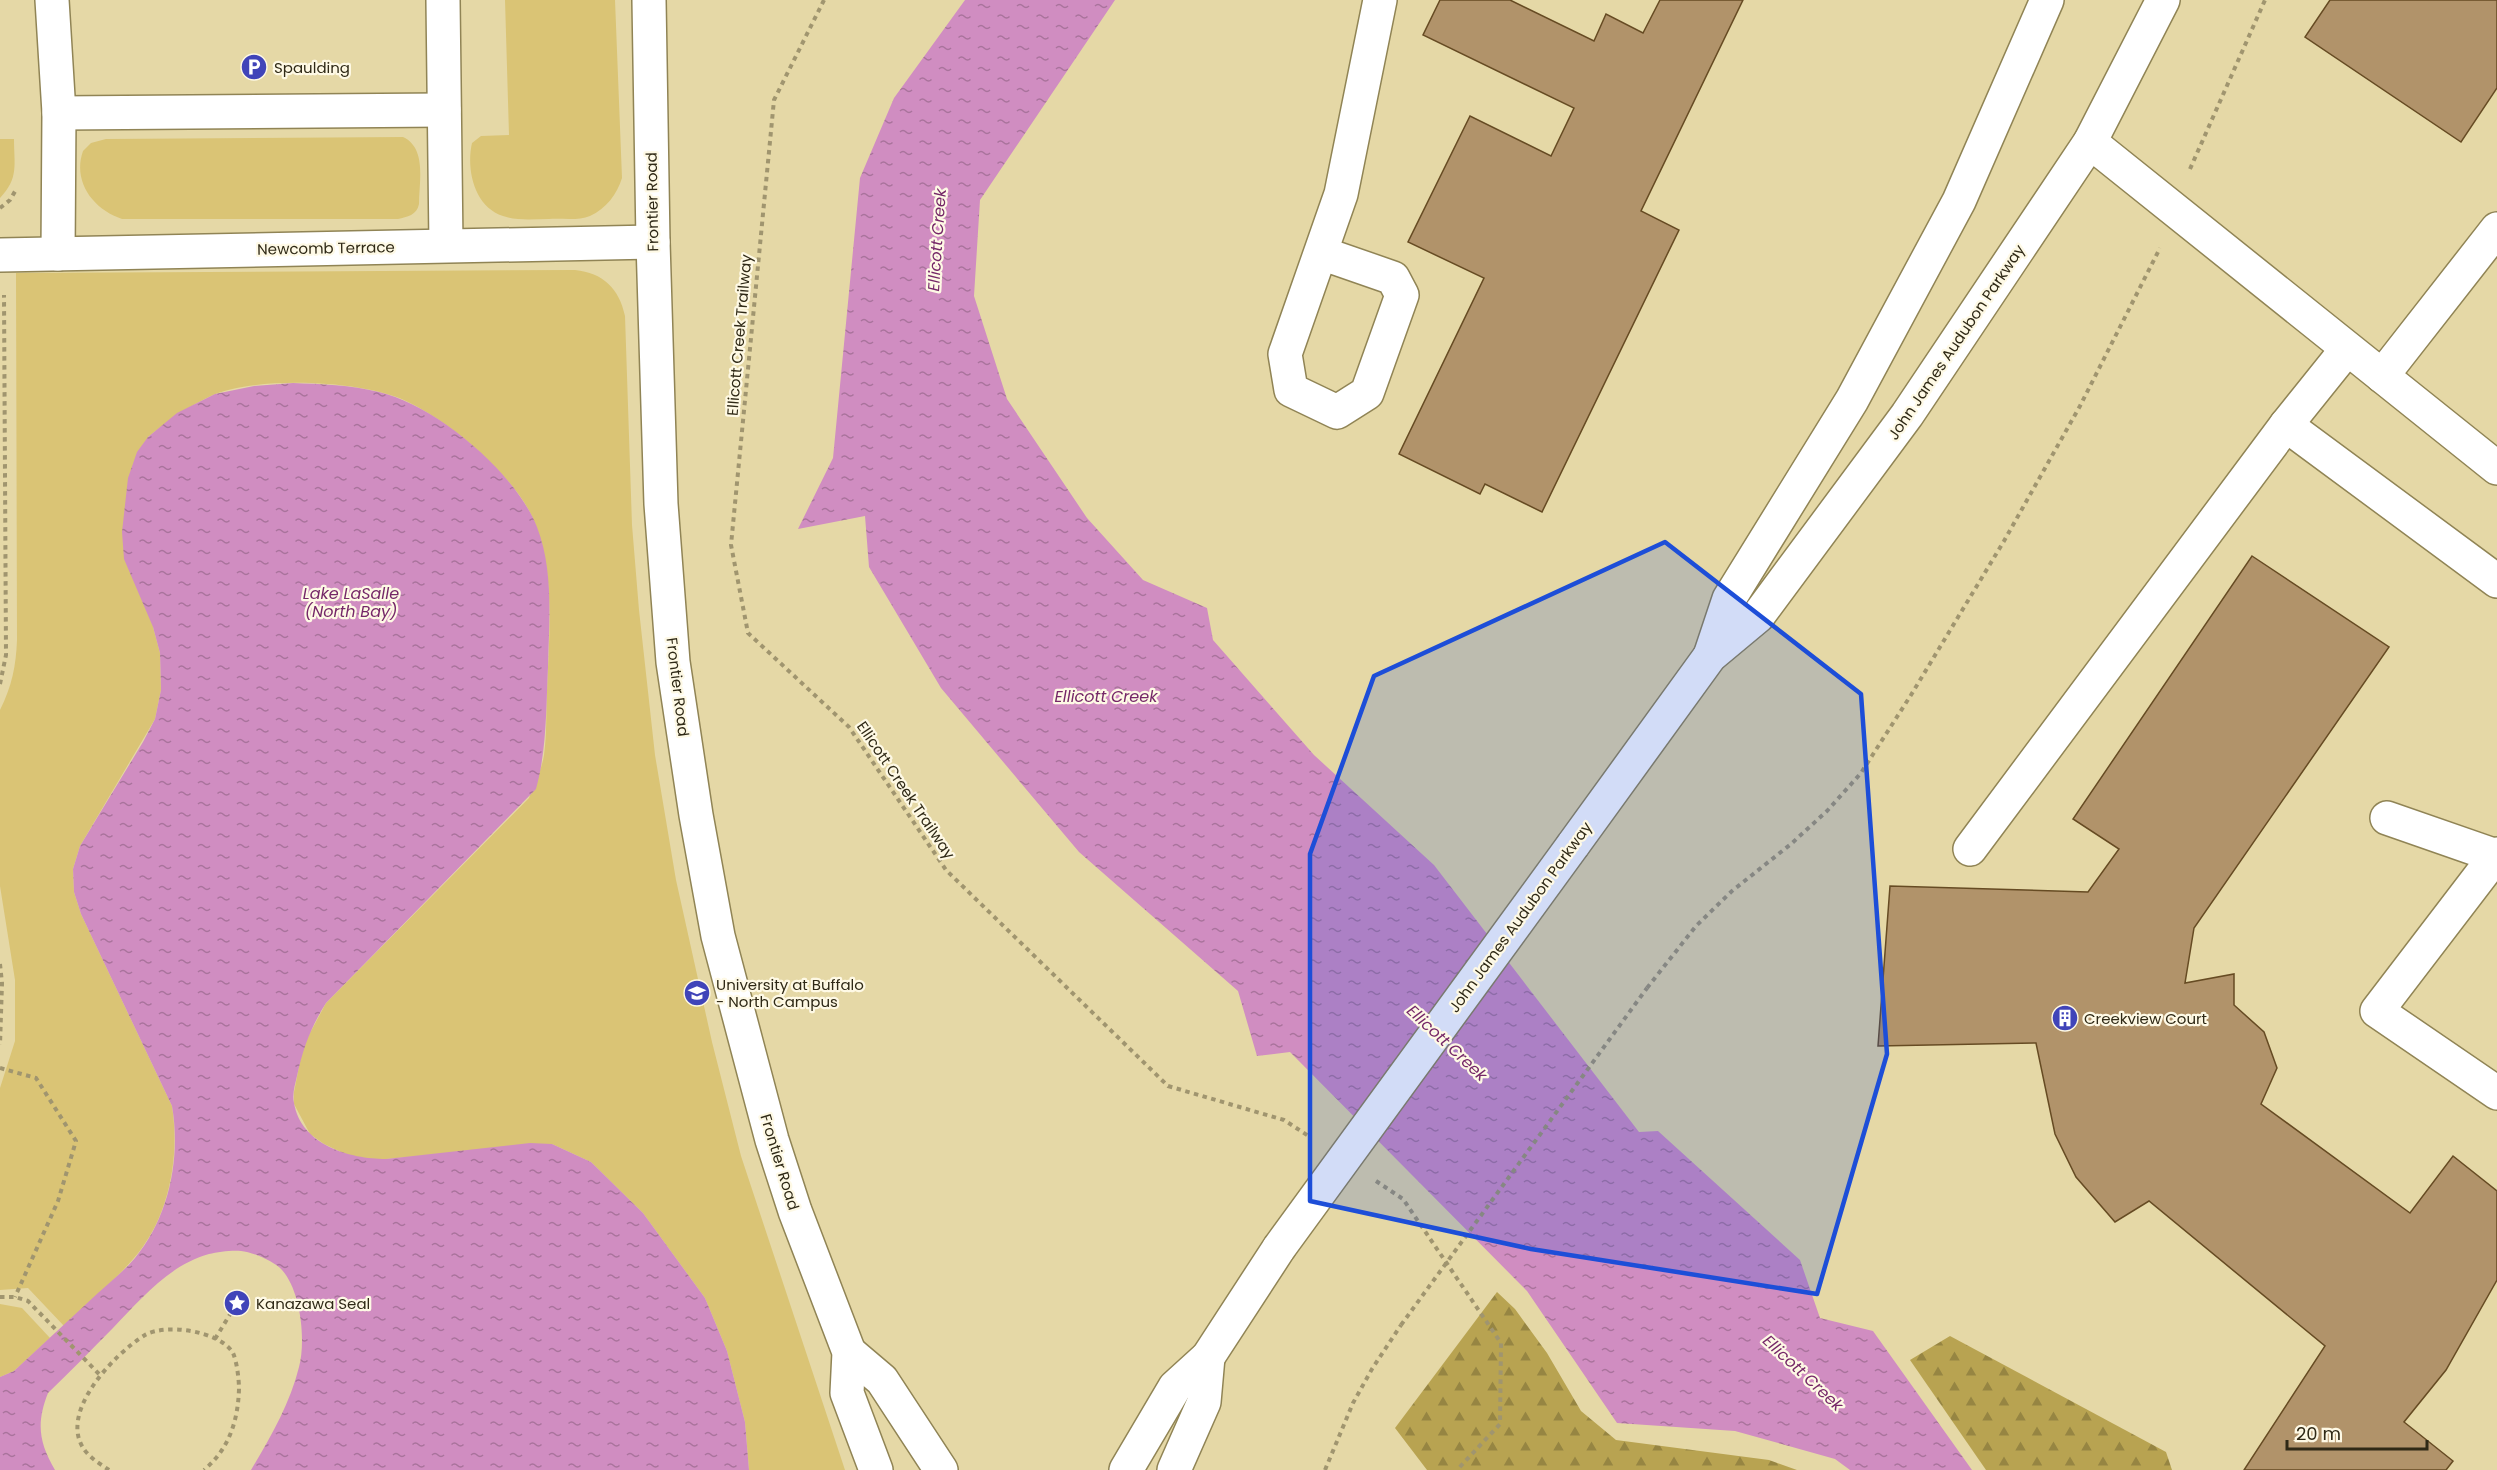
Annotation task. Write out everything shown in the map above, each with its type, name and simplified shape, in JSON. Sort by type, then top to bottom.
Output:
[{"type":"main road","points":[[52,0],[59,113],[58,254]]},
{"type":"main road","points":[[442,0],[446,245]]},
{"type":"main road","name":"Frontier Road","points":[[649,0],[661,504],[673,662],[698,826],[718,936],[772,1140],[795,1211],[849,1352],[847,1393],[876,1470]]},
{"type":"main road","points":[[1321,253],[1393,278],[1402,295],[1366,393],[1337,412],[1291,390],[1285,354],[1341,194],[1380,0]]},
{"type":"main road","name":"John James Audubon Parkway","points":[[1710,656],[1729,599],[1892,331],[1959,201],[2047,0]]},
{"type":"main road","name":"John James Audubon Parkway","points":[[1126,1470],[1175,1387],[1208,1357],[1279,1248],[1710,656],[1758,616],[1907,415],[2090,142],[2163,0]]},
{"type":"main road","points":[[59,113],[444,110]]},
{"type":"main road","points":[[2090,142],[2347,349],[2495,462]]},
{"type":"main road","points":[[2382,376],[2497,230]]},
{"type":"main road","name":"Newcomb Terrace","points":[[2,255],[653,242]]},
{"type":"main road","points":[[1970,849],[2286,425],[2347,349]]},
{"type":"main road","points":[[2286,425],[2497,581]]},
{"type":"main road","points":[[2387,818],[2497,856],[2377,1011],[2497,1092]]},
{"type":"main road","name":"Frontier Road","points":[[849,1352],[882,1380],[941,1470]]},
{"type":"main road","name":"John James Audubon Parkway","points":[[1174,1470],[1204,1402],[1208,1357]]},
{"type":"path","name":"Ellicott Creek Trailway","points":[[824,0],[774,100],[731,545],[748,633],[849,727],[946,870],[1168,1086],[1284,1120],[1314,1140]]},
{"type":"path","points":[[1325,1470],[1353,1403],[1401,1325],[1647,988],[1696,926],[1732,891],[1791,844],[1827,811],[1861,773],[1966,606],[2080,406],[2161,247],[2172,208],[2265,0]]},
{"type":"path","points":[[0,684],[6,655],[2,255]]},
{"type":"path","points":[[0,964],[2,983],[0,1045]]},
{"type":"path","points":[[0,1068],[36,1078],[76,1141],[58,1201],[15,1297]]},
{"type":"path","points":[[1373,1179],[1403,1199],[1501,1342],[1500,1424],[1457,1470]]},
{"type":"path","points":[[0,1297],[15,1297],[28,1301],[99,1374]]},
{"type":"path","points":[[215,1339],[237,1303]]},
{"type":"path","points":[[109,1470],[87,1453],[80,1439],[79,1426],[83,1401],[99,1374],[146,1335],[168,1329],[194,1332],[215,1339],[233,1353],[239,1383],[232,1434],[212,1463],[204,1470]]},
{"type":"highlighted area","points":[[1665,542],[1861,694],[1887,1054],[1817,1294],[1531,1249],[1310,1201],[1310,854],[1374,676]]},
{"type":"shaded area","points":[[505,0],[615,0],[622,178],[610,200],[590,216],[570,219],[508,218],[493,211],[485,204],[474,186],[470,164],[472,143],[481,136],[509,135]]},
{"type":"shaded area","points":[[403,137],[411,142],[419,157],[419,204],[414,213],[398,219],[122,219],[94,202],[83,184],[81,173],[80,162],[83,151],[91,143],[106,139]]},
{"type":"shaded area","points":[[0,139],[14,139],[15,164],[10,184],[0,198]]},
{"type":"shaded area","points":[[575,270],[602,278],[619,297],[625,316],[632,525],[639,610],[655,755],[676,880],[712,1042],[741,1156],[845,1470],[749,1470],[745,1422],[727,1351],[705,1298],[643,1213],[591,1162],[552,1144],[386,1159],[363,1159],[343,1153],[310,1134],[294,1104],[294,1092],[303,1046],[326,1003],[529,798],[542,766],[545,747],[549,589],[543,549],[528,509],[495,467],[469,442],[449,427],[406,401],[364,389],[310,383],[282,383],[232,389],[196,404],[171,419],[148,437],[153,627],[160,653],[161,690],[155,719],[80,846],[73,869],[74,892],[81,914],[172,1106],[173,1166],[164,1206],[146,1242],[117,1276],[64,1326],[28,1288],[0,1290],[0,1088],[15,1041],[15,980],[0,886],[0,710],[13,676],[17,640],[16,273]]},
{"type":"shaded area","points":[[0,1304],[22,1308],[50,1338],[14,1371],[0,1377]]},
{"type":"green space","points":[[1497,1292],[1515,1309],[1547,1353],[1581,1411],[1616,1440],[1769,1460],[1797,1470],[1427,1470],[1395,1428]]},
{"type":"green space","points":[[1950,1336],[2166,1452],[2172,1470],[1986,1470],[1910,1360]]},
{"type":"water","name":"Ellicott Creek","points":[[965,0],[1115,0],[980,200],[974,296],[1007,399],[1087,518],[1143,580],[1207,608],[1213,640],[1314,755],[1434,865],[1639,1132],[1658,1131],[1800,1260],[1820,1318],[1873,1331],[1972,1470],[1850,1470],[1835,1459],[1735,1431],[1617,1423],[1527,1291],[1290,1052],[1257,1056],[1238,991],[1079,852],[941,688],[869,567],[865,516],[798,529],[833,458],[860,178],[894,98]]},
{"type":"water","name":"Lake LaSalle (North Bay)","points":[[293,383],[358,388],[401,399],[449,426],[472,444],[511,485],[527,506],[537,527],[546,561],[549,614],[545,728],[536,789],[326,1003],[312,1029],[299,1066],[293,1096],[298,1117],[306,1129],[329,1147],[357,1156],[386,1159],[530,1143],[552,1144],[591,1162],[643,1213],[705,1298],[727,1351],[745,1422],[749,1470],[251,1470],[285,1407],[295,1381],[301,1356],[302,1330],[294,1290],[282,1270],[251,1253],[225,1251],[194,1259],[168,1275],[145,1295],[48,1393],[42,1414],[41,1433],[45,1451],[55,1470],[0,1470],[0,1377],[14,1371],[135,1258],[147,1242],[164,1206],[173,1166],[175,1146],[172,1106],[81,914],[74,892],[73,869],[80,846],[155,719],[161,690],[160,653],[153,627],[124,559],[122,532],[128,478],[137,452],[148,437],[177,413],[215,394],[254,386]]},
{"type":"building","points":[[1440,0],[1510,0],[1594,41],[1606,14],[1643,33],[1660,0],[1743,0],[1641,211],[1679,230],[1542,512],[1485,484],[1480,494],[1399,454],[1484,278],[1408,242],[1470,116],[1551,156],[1574,108],[1423,35]]},
{"type":"building","points":[[2330,0],[2497,0],[2497,88],[2461,142],[2305,37]]},
{"type":"building","name":"Creekview Court","points":[[2252,556],[2389,647],[2194,928],[2185,983],[2234,974],[2234,1005],[2264,1032],[2277,1068],[2261,1104],[2410,1213],[2453,1156],[2497,1191],[2497,1280],[2446,1370],[2404,1422],[2453,1461],[2446,1470],[2244,1470],[2325,1346],[2149,1201],[2115,1222],[2076,1177],[2055,1134],[2036,1043],[1878,1046],[1890,886],[2088,892],[2119,849],[2073,819]]},
{"type":"place","name":"Spaulding","points":[[254,67]]},
{"type":"place","name":"University at Buffalo - North Campus","points":[[697,993]]},
{"type":"place","name":"Creekview Court","points":[[2065,1018]]},
{"type":"place","name":"Kanazawa Seal","points":[[237,1303]]}]
